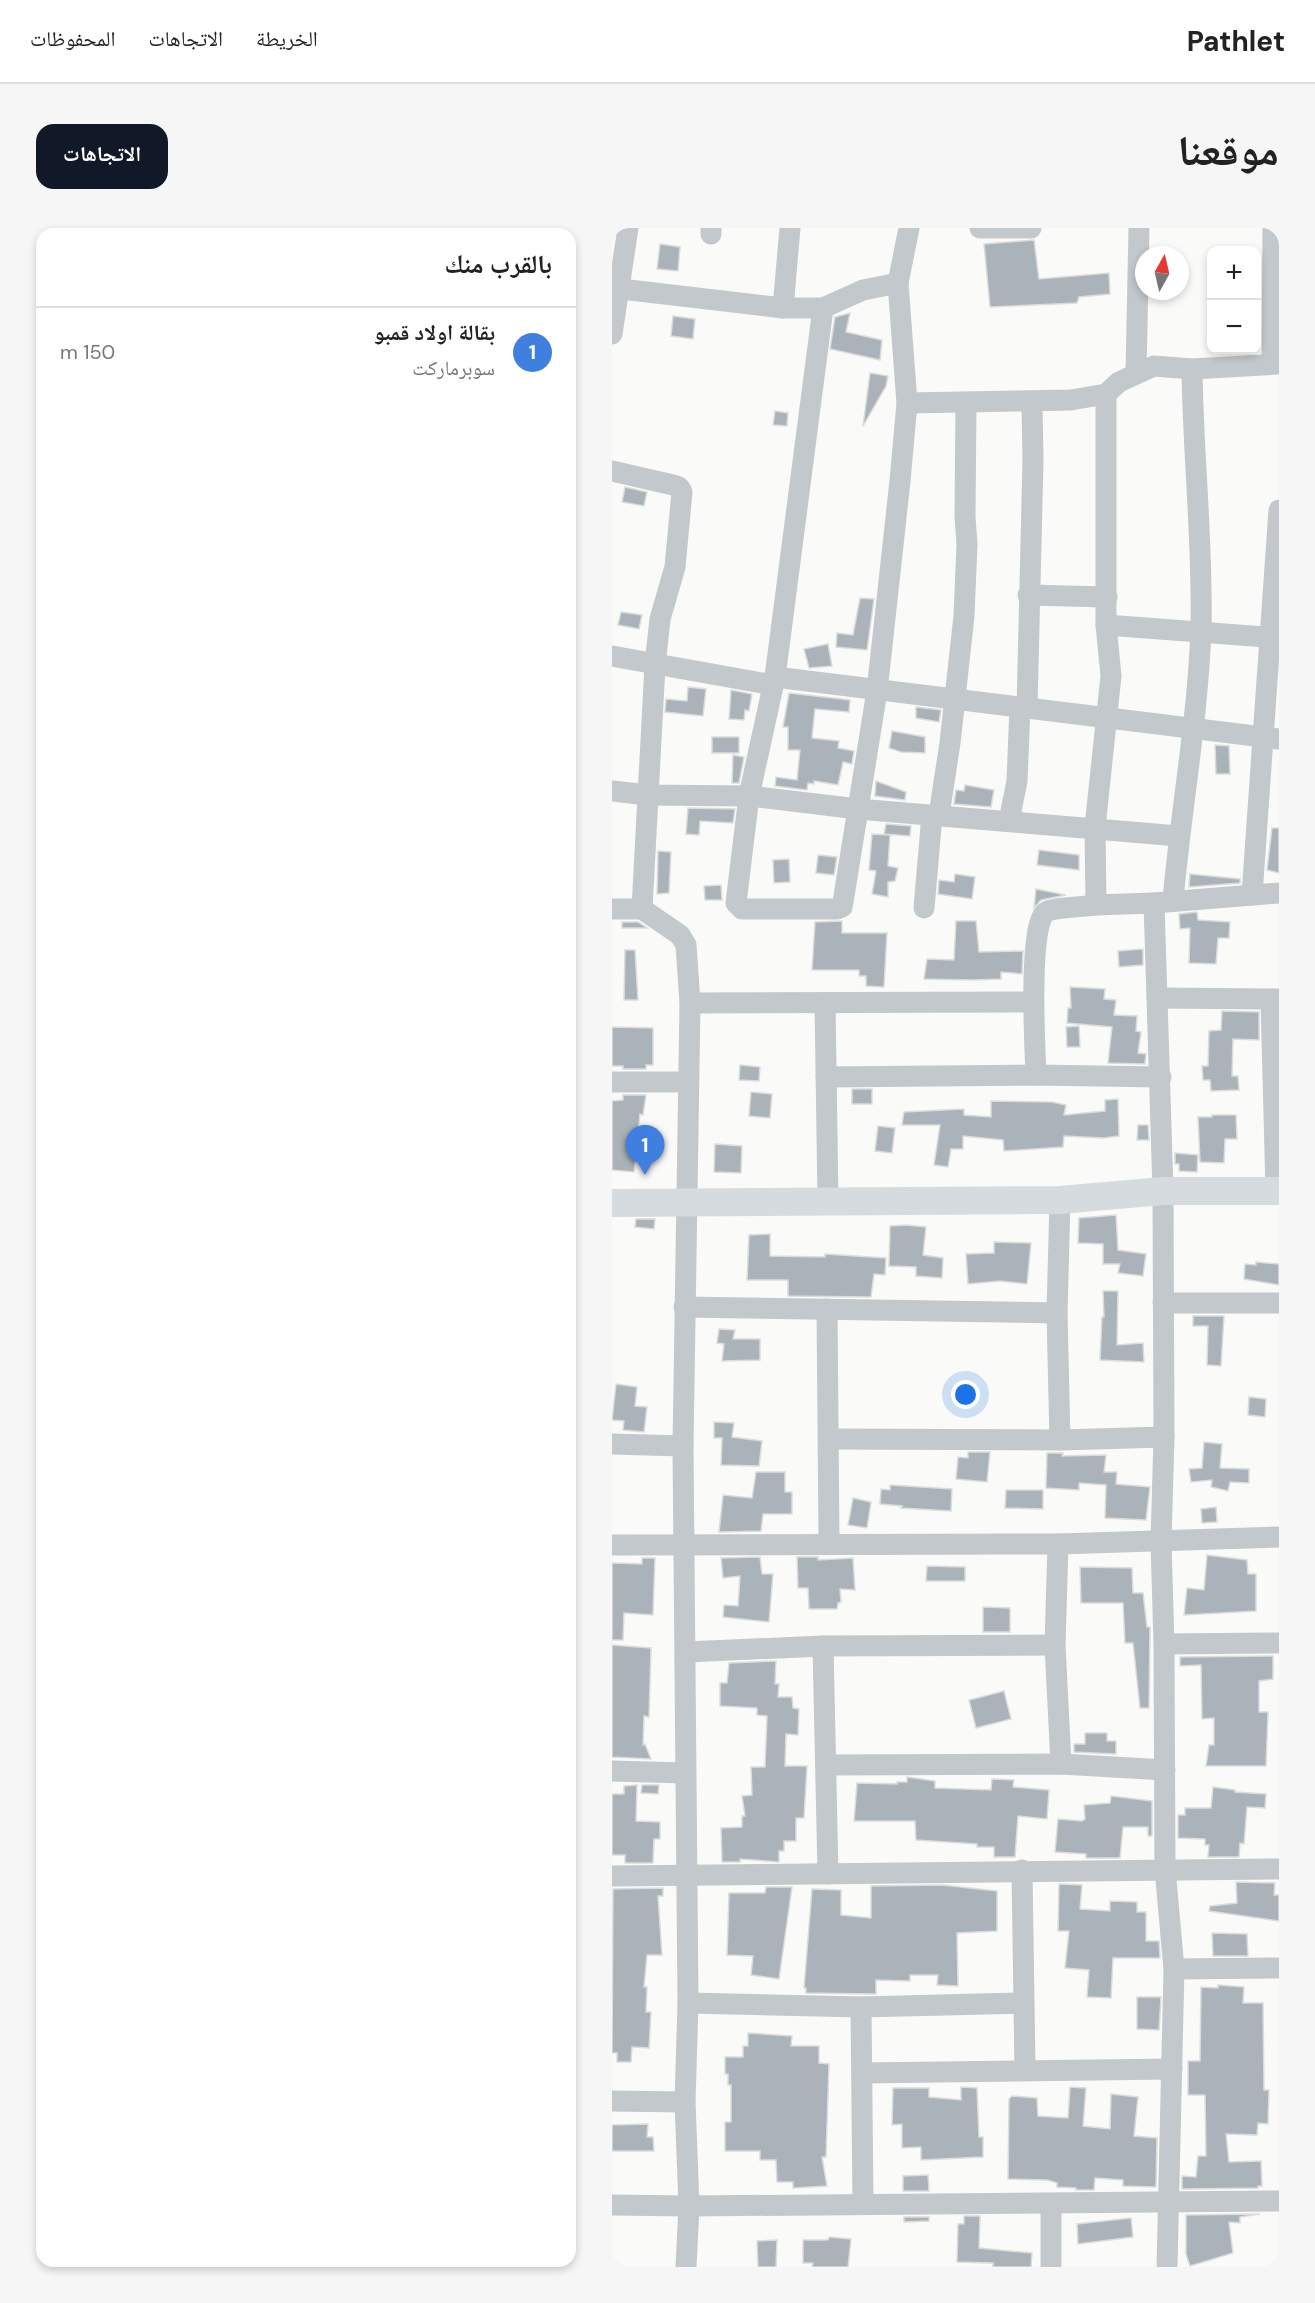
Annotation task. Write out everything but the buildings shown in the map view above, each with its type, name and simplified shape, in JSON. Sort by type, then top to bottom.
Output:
[{"type":"street","points":[[612,334],[615,289],[627,249],[628,228]]},
{"type":"street","points":[[783,308],[790,228]]},
{"type":"street","points":[[823,308],[774,681],[749,796],[736,903],[742,909],[842,907],[877,691],[907,403],[898,283],[909,228]]},
{"type":"street","points":[[980,228],[1031,228]]},
{"type":"street","points":[[1136,373],[1139,228]]},
{"type":"street","points":[[907,403],[1071,400],[1106,394],[1119,382],[1154,366],[1192,369],[1276,364],[1273,228]]},
{"type":"street","points":[[615,289],[783,308],[823,308],[863,290],[898,283]]},
{"type":"street","points":[[1167,2267],[1174,1970],[1165,1869],[1161,1542],[1164,1437],[1163,1303],[1158,999],[1164,901],[1178,836],[1201,632],[1202,564],[1197,507],[1192,369]]},
{"type":"street","points":[[1096,905],[1095,827],[1111,676],[1106,625],[1106,394]]},
{"type":"street","points":[[1009,821],[1017,782],[1023,708],[1034,461],[1032,402]]},
{"type":"street","points":[[924,908],[936,815],[950,743],[964,616],[968,544],[964,517],[966,403]]},
{"type":"street","points":[[612,471],[673,485],[679,487],[682,492],[675,567],[660,619],[655,665],[642,909]]},
{"type":"street","points":[[1252,895],[1271,738],[1279,510]]},
{"type":"street","points":[[1028,595],[1107,597]]},
{"type":"street","points":[[1106,625],[1275,637]]},
{"type":"street","points":[[612,656],[655,665],[774,681],[1023,708],[1108,720],[1155,722],[1271,738]]},
{"type":"street","points":[[612,791],[647,795],[749,796],[858,809],[1095,827],[1178,836]]},
{"type":"street","points":[[1036,1075],[1033,1002],[1039,921],[1049,911],[1096,905],[1279,893]]},
{"type":"street","points":[[612,909],[642,909],[672,928],[686,945],[690,1003],[683,1446],[688,2003],[685,2102],[689,2206],[686,2267]]},
{"type":"street","points":[[612,1203],[1060,1200],[1162,1191],[1278,1191],[1275,999],[1158,999]]},
{"type":"street","points":[[690,1003],[1033,1002]]},
{"type":"street","points":[[825,1003],[828,1200]]},
{"type":"street","points":[[826,1077],[1036,1075],[1161,1077]]},
{"type":"street","points":[[612,1082],[688,1082]]},
{"type":"street","points":[[1060,1200],[1057,1313],[1060,1440]]},
{"type":"street","points":[[1163,1303],[1279,1303]]},
{"type":"street","points":[[684,1307],[1057,1313]]},
{"type":"street","points":[[827,1309],[829,1542]]},
{"type":"street","points":[[829,1439],[1060,1440],[1164,1437]]},
{"type":"street","points":[[612,1444],[683,1446]]},
{"type":"street","points":[[612,1545],[829,1542],[1058,1544],[1279,1537]]},
{"type":"street","points":[[1058,1544],[1055,1645],[1061,1764]]},
{"type":"street","points":[[1164,1644],[1279,1643]]},
{"type":"street","points":[[686,1652],[823,1646],[1055,1645]]},
{"type":"street","points":[[823,1646],[828,1765],[828,1874]]},
{"type":"street","points":[[828,1765],[1061,1764],[1165,1770]]},
{"type":"street","points":[[612,1771],[685,1773]]},
{"type":"street","points":[[612,1876],[1279,1869]]},
{"type":"street","points":[[1022,1870],[1025,2070]]},
{"type":"street","points":[[1174,1970],[1279,1968]]},
{"type":"street","points":[[688,2003],[861,2007],[1023,2003]]},
{"type":"street","points":[[861,2007],[863,2203]]},
{"type":"street","points":[[862,2073],[1172,2069]]},
{"type":"street","points":[[612,2101],[685,2102]]},
{"type":"street","points":[[612,2205],[1279,2201]]},
{"type":"street","points":[[1051,2204],[1051,2267]]},
{"type":"place","name":"بقالة اولاد قمبو","points":[[645,1175]]}]
